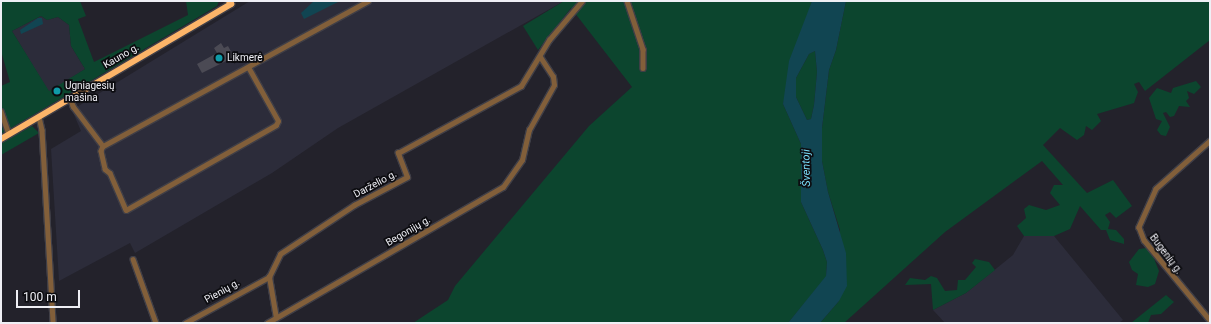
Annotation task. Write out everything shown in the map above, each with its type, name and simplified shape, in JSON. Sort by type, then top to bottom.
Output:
[{"type":"highway","name":"Kauno g.","points":[[1,139],[230,2]]},
{"type":"street","points":[[249,69],[278,121],[276,125],[126,210],[110,173],[105,169],[101,152],[103,146],[240,69],[249,69],[368,1]]},
{"type":"street","points":[[540,57],[549,40],[582,1]]},
{"type":"street","points":[[627,1],[643,49],[643,68]]},
{"type":"street","name":"Begonijų g.","points":[[267,323],[497,192],[513,176],[522,160],[529,130],[554,85],[553,77],[540,57]]},
{"type":"street","name":"Darželio g.","points":[[269,277],[280,254],[354,205],[407,177],[398,153],[516,89],[528,79],[540,57]]},
{"type":"street","points":[[70,98],[73,106],[103,146]]},
{"type":"street","points":[[1,111],[10,134]]},
{"type":"street","points":[[39,117],[43,137],[53,323]]},
{"type":"street","name":"Bugenių g.","points":[[1210,141],[1156,189],[1140,227],[1151,250],[1210,320]]},
{"type":"street","points":[[133,259],[156,323]]},
{"type":"street","points":[[269,277],[276,318]]},
{"type":"street","name":"Pienių g.","points":[[185,323],[269,277]]},
{"type":"shaded area","points":[[250,1],[564,1],[338,128],[272,173],[135,253],[130,243],[59,281],[51,149],[81,131],[72,110]]},
{"type":"shaded area","points":[[41,16],[47,20],[58,17],[69,25],[71,46],[85,69],[49,92],[12,31]]},
{"type":"shaded area","points":[[1024,236],[1054,236],[1123,320],[1119,323],[945,323],[933,310],[966,293],[1013,255]]},
{"type":"green space","points":[[1,1],[80,1],[86,16],[78,19],[94,62],[188,15],[186,1],[219,1],[217,6],[1,134],[1,86],[10,82],[1,51]],"holes":[[[41,16],[47,20],[58,17],[69,25],[71,46],[85,69],[49,91],[12,31]]]},
{"type":"green space","points":[[564,1],[812,1],[783,104],[801,144],[801,202],[827,262],[826,277],[788,323],[413,323],[448,300],[455,286],[589,126],[632,87],[571,8],[538,50],[523,26]]},
{"type":"green space","points":[[846,1],[1210,1],[1210,40],[1145,91],[1139,82],[1134,84],[1138,92],[1134,103],[1097,114],[1101,121],[1092,130],[1086,126],[1084,135],[1077,140],[1060,128],[1043,145],[1087,193],[1113,180],[1132,206],[1116,218],[1110,212],[1105,215],[1110,222],[1108,229],[1116,230],[1124,239],[1124,244],[1110,240],[1106,230],[1101,230],[1080,206],[1070,229],[1054,236],[1024,236],[1017,226],[1026,218],[1024,209],[1029,205],[1046,210],[1060,205],[1050,193],[1054,185],[1063,185],[1042,161],[945,232],[844,323],[820,323],[839,301],[840,230],[828,192],[822,161],[822,128],[829,70],[836,50]]},
{"type":"green space","points":[[815,51],[817,72],[814,105],[811,119],[807,120],[796,97],[796,78],[809,54]]},
{"type":"green space","points":[[1196,81],[1201,87],[1194,94],[1187,91],[1189,98],[1186,101],[1190,107],[1179,106],[1174,116],[1170,117],[1166,112],[1163,113],[1170,127],[1166,136],[1161,135],[1157,130],[1162,121],[1156,119],[1149,98],[1157,88],[1171,93],[1173,88]]},
{"type":"green space","points":[[32,126],[39,133],[1,155],[1,143]]},
{"type":"green space","points":[[1146,248],[1151,251],[1159,271],[1155,284],[1148,287],[1136,285],[1138,274],[1132,270],[1129,262],[1139,249]]},
{"type":"green space","points":[[975,259],[989,262],[995,270],[966,293],[933,310],[931,284],[905,285],[910,278],[925,280],[931,276],[937,278],[945,291],[957,290],[958,280],[965,280],[976,267],[972,263]]},
{"type":"green space","points":[[1166,295],[1174,302],[1161,314],[1151,315],[1148,323],[1131,323]]},
{"type":"water","points":[[314,1],[340,1],[304,19],[301,13]]},
{"type":"water","name":"Šventoji","points":[[812,1],[846,1],[836,50],[829,70],[822,128],[822,161],[828,192],[846,253],[847,286],[839,301],[820,323],[788,323],[826,276],[827,262],[801,202],[801,144],[783,104],[789,61]],"holes":[[[815,51],[817,72],[814,105],[811,119],[807,120],[796,97],[796,78],[809,54]]]},
{"type":"water","points":[[38,18],[42,18],[43,24],[21,34],[20,30]]},
{"type":"building","name":"Likmerė","points":[[221,43],[224,48],[228,46],[234,57],[202,73],[197,64],[217,53],[214,48]]},
{"type":"place","name":"Likmerė","points":[[219,58]]},
{"type":"place","name":"Ugniagesių mašina","points":[[57,91]]}]
